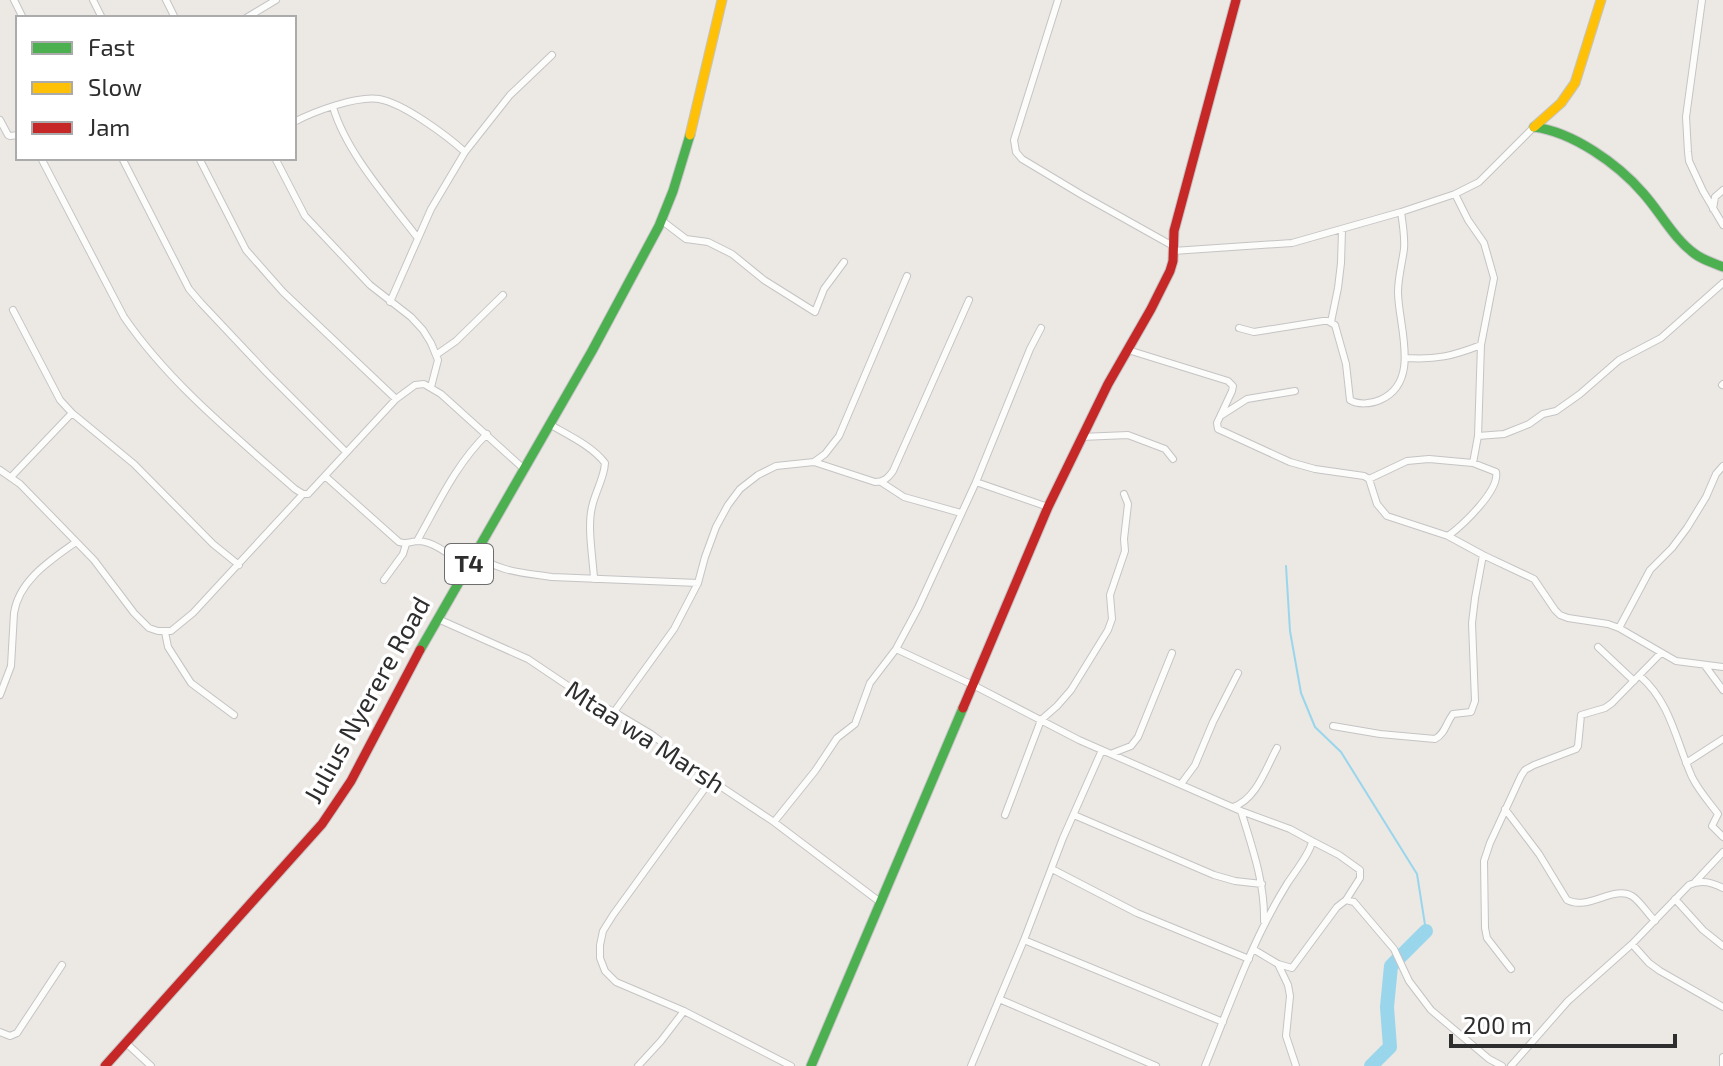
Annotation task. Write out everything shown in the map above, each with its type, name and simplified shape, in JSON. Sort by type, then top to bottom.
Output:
[{"type":"main road","name":"Julius Nyerere Road","points":[[105,1066],[322,824],[351,781],[411,665],[626,289],[661,220],[688,142],[722,0]]},
{"type":"main road","points":[[811,1066],[1048,507],[1081,437],[1170,271],[1174,231],[1236,0]]},
{"type":"main road","points":[[1534,127],[1561,103],[1575,83],[1601,0]]},
{"type":"main road","points":[[1534,127],[1567,137],[1616,170],[1642,191],[1687,248],[1696,256],[1723,267]]},
{"type":"street","points":[[249,16],[276,0]]},
{"type":"street","points":[[1058,0],[1014,140],[1016,152],[1022,159],[1173,249],[1292,243],[1455,194],[1479,182],[1534,127]]},
{"type":"street","points":[[1702,0],[1686,134],[1689,161],[1723,225]]},
{"type":"street","points":[[390,302],[431,209],[465,152],[510,95],[552,55]]},
{"type":"street","points":[[296,121],[311,113],[366,99],[387,101],[438,130],[465,152]]},
{"type":"street","points":[[333,107],[345,138],[417,237]]},
{"type":"street","points":[[0,120],[14,136],[0,142]]},
{"type":"street","points":[[42,160],[124,317],[140,341],[220,422],[295,489],[308,494],[396,399],[415,385],[424,384],[487,434],[524,469]]},
{"type":"street","points":[[123,160],[189,289],[346,452]]},
{"type":"street","points":[[200,160],[246,250],[283,292],[396,399]]},
{"type":"street","points":[[276,160],[305,216],[370,285],[423,330],[438,363],[431,387]]},
{"type":"street","points":[[1713,209],[1715,197],[1723,190]]},
{"type":"street","points":[[1455,194],[1484,243],[1494,278],[1481,345],[1478,436],[1473,463]]},
{"type":"street","points":[[1239,328],[1254,332],[1331,322],[1338,333],[1346,364],[1350,400],[1373,402],[1389,395],[1397,386],[1405,358],[1398,298],[1404,248],[1401,212]]},
{"type":"street","points":[[661,220],[686,239],[708,242],[732,254],[764,280],[815,312],[824,289],[844,262]]},
{"type":"street","points":[[1331,322],[1341,263],[1342,230]]},
{"type":"street","points":[[814,462],[839,436],[907,276]]},
{"type":"street","points":[[1478,436],[1504,434],[1529,424],[1543,414],[1556,411],[1619,360],[1661,338],[1723,283]]},
{"type":"street","points":[[436,355],[456,341],[503,295]]},
{"type":"street","points":[[614,712],[664,645],[698,583],[716,527],[740,489],[776,466],[814,462],[875,482],[888,478],[969,300]]},
{"type":"street","points":[[13,310],[60,400],[134,464],[213,544],[239,565]]},
{"type":"street","points":[[774,822],[837,738],[855,724],[870,683],[896,649],[976,482],[1041,328]]},
{"type":"street","points":[[1405,358],[1433,359],[1481,345]]},
{"type":"street","points":[[1128,350],[1228,381],[1233,386],[1232,391],[1217,423],[1218,429],[1290,462],[1364,476],[1372,484],[1377,504],[1387,516],[1448,536],[1534,579],[1560,615],[1619,628],[1676,661],[1723,667]]},
{"type":"street","points":[[1222,415],[1247,399],[1295,391]]},
{"type":"street","points":[[11,477],[72,413]]},
{"type":"street","points":[[549,424],[575,439],[605,463],[591,508],[594,579]]},
{"type":"street","points":[[417,541],[462,463],[487,434]]},
{"type":"street","points":[[1081,437],[1128,435],[1165,449],[1173,459]]},
{"type":"street","points":[[1369,479],[1407,461],[1419,459],[1473,463],[1494,470],[1498,479],[1492,491],[1470,519],[1448,536]]},
{"type":"street","points":[[1619,628],[1650,570],[1681,537],[1723,466]]},
{"type":"street","points":[[0,470],[20,484],[94,560],[149,628],[165,632],[193,613],[303,494]]},
{"type":"street","points":[[325,476],[391,537],[406,544],[417,541],[432,544],[467,567]]},
{"type":"street","points":[[881,482],[904,497],[961,513]]},
{"type":"street","points":[[976,482],[1048,507]]},
{"type":"street","points":[[1005,815],[1041,720],[1071,690],[1108,630],[1112,619],[1110,595],[1125,551],[1128,504],[1124,494]]},
{"type":"street","points":[[0,695],[11,666],[16,603],[40,570],[76,542]]},
{"type":"street","points":[[384,580],[403,554],[406,544]]},
{"type":"street","points":[[476,553],[493,566],[552,577],[698,583]]},
{"type":"street","points":[[1333,726],[1435,739],[1445,730],[1453,714],[1471,712],[1475,701],[1472,623],[1483,555]]},
{"type":"street","name":"Mtaa wa Marsh","points":[[438,619],[528,659],[578,693],[651,734],[880,902]]},
{"type":"street","points":[[165,632],[168,647],[191,683],[234,715]]},
{"type":"street","points":[[1598,647],[1651,686],[1658,695],[1695,782],[1720,812],[1712,826],[1723,837]]},
{"type":"street","points":[[896,649],[1102,750],[1290,829],[1360,870],[1360,878],[1346,900],[1337,907],[1295,965],[1288,968],[1253,949]]},
{"type":"street","points":[[1113,753],[1131,746],[1138,737],[1172,653]]},
{"type":"street","points":[[1511,969],[1487,938],[1485,928],[1484,861],[1505,809],[1525,770],[1576,749],[1581,715],[1612,703],[1661,653]]},
{"type":"street","points":[[1706,666],[1723,690]]},
{"type":"street","points":[[1181,784],[1195,765],[1238,673]]},
{"type":"street","points":[[1686,763],[1723,739]]},
{"type":"street","points":[[1233,807],[1245,803],[1251,795],[1277,748]]},
{"type":"street","points":[[971,1066],[1102,750]]},
{"type":"street","points":[[711,780],[603,931],[600,958],[605,971],[616,982],[684,1011],[791,1066]]},
{"type":"street","points":[[1505,809],[1539,854],[1567,900],[1580,904],[1627,894],[1655,921]]},
{"type":"street","points":[[1241,811],[1262,884],[1264,925]]},
{"type":"street","points":[[1074,815],[1214,875],[1262,884]]},
{"type":"street","points":[[1205,1066],[1264,925],[1311,850],[1312,841]]},
{"type":"street","points":[[1511,1066],[1568,1001],[1632,944],[1723,852]]},
{"type":"street","points":[[1052,869],[1137,913],[1249,959]]},
{"type":"street","points":[[1695,882],[1713,883],[1723,888]]},
{"type":"street","points":[[1675,899],[1703,930],[1723,946]]},
{"type":"street","points":[[1346,900],[1354,902],[1394,949],[1409,981],[1427,1005],[1489,1059],[1502,1066]]},
{"type":"street","points":[[1024,940],[1223,1022]]},
{"type":"street","points":[[1632,944],[1660,971],[1723,1007]]},
{"type":"street","points":[[1278,964],[1290,996],[1286,1036],[1296,1066]]},
{"type":"street","points":[[0,1032],[10,1036],[17,1033],[62,965]]},
{"type":"street","points":[[999,999],[1156,1066]]},
{"type":"street","points":[[638,1066],[684,1011]]},
{"type":"street","points":[[125,1042],[151,1066]]},
{"type":"street","points":[[1723,1057],[1723,1066]]},
{"type":"waterway","points":[[1286,566],[1290,631],[1301,693],[1315,727],[1341,752],[1417,874],[1426,931]]},
{"type":"waterway","points":[[1371,1066],[1390,1047],[1387,1007],[1391,966],[1426,931]]},
{"type":"traffic: fast","points":[[1534,127],[1564,135],[1608,161],[1643,193],[1687,248],[1723,267]]},
{"type":"traffic: fast","points":[[420,650],[592,351],[659,226],[690,135]]},
{"type":"traffic: fast","points":[[811,1066],[963,708]]},
{"type":"traffic: slow","points":[[690,135],[722,0]]},
{"type":"traffic: slow","points":[[1534,127],[1561,103],[1575,83],[1601,0]]},
{"type":"traffic: jam","points":[[963,708],[1048,507],[1108,384],[1170,271],[1174,231],[1236,0]]},
{"type":"traffic: jam","points":[[105,1066],[322,824],[351,781],[420,650]]}]
